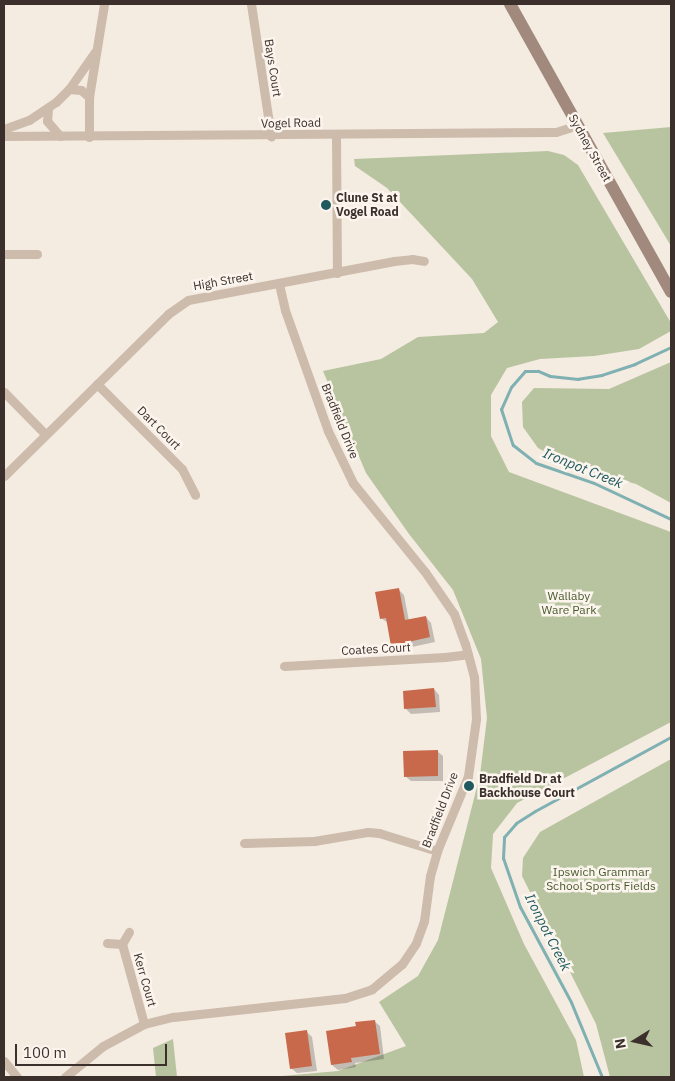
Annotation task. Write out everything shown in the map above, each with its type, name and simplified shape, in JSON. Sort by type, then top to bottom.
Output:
[{"type":"main road","name":"Sydney Street","points":[[510,4],[671,292]]},
{"type":"street","points":[[90,136],[89,97],[104,4]]},
{"type":"street","name":"Bays Court","points":[[251,4],[271,136]]},
{"type":"street","points":[[4,129],[30,120],[48,108],[69,89],[96,50]]},
{"type":"street","points":[[69,89],[81,90],[89,97]]},
{"type":"street","points":[[48,108],[47,122],[60,136]]},
{"type":"street","name":"Vogel Road","points":[[4,136],[271,136],[556,132],[577,125]]},
{"type":"street","points":[[336,135],[337,273]]},
{"type":"street","points":[[4,254],[38,254]]},
{"type":"street","name":"High Street","points":[[4,476],[168,314],[188,300],[394,261],[412,259],[424,261]]},
{"type":"street","name":"Bradfield Drive","points":[[65,1077],[103,1046],[144,1024],[173,1017],[345,998],[372,989],[402,964],[416,943],[424,921],[430,876],[437,851],[468,776],[476,719],[474,677],[454,614],[425,572],[353,483],[328,431],[285,310],[279,284]]},
{"type":"street","name":"Dart Court","points":[[97,384],[182,469],[195,495]]},
{"type":"street","points":[[4,392],[45,434]]},
{"type":"street","name":"Coates Court","points":[[284,666],[468,654]]},
{"type":"street","points":[[244,843],[314,841],[368,832],[380,833],[437,851]]},
{"type":"street","name":"Kerr Court","points":[[129,932],[122,944],[144,1024]]},
{"type":"street","name":"Kerr Court","points":[[107,943],[122,944]]},
{"type":"street","points":[[4,1062],[16,1077]]},
{"type":"green space","points":[[671,127],[671,246],[603,133]]},
{"type":"green space","name":"Wallaby Ware Park","points":[[548,151],[564,155],[578,165],[671,323],[671,331],[639,349],[594,356],[540,359],[507,368],[491,395],[491,436],[509,472],[671,532],[671,722],[517,803],[493,834],[491,868],[524,944],[576,1040],[584,1077],[271,1077],[338,1071],[406,1046],[379,1002],[418,976],[438,940],[480,775],[487,718],[481,659],[453,590],[409,534],[366,473],[323,371],[381,359],[418,337],[484,333],[498,322],[472,279],[387,188],[355,166],[354,159]]},
{"type":"green space","points":[[671,362],[671,503],[636,484],[574,468],[538,448],[523,427],[522,402],[534,388],[609,389]]},
{"type":"green space","name":"Ipswich Grammar School Sports Fields","points":[[671,759],[671,1077],[610,1077],[596,1024],[522,876],[523,858],[540,832]]},
{"type":"green space","points":[[173,1039],[177,1077],[156,1077],[153,1048]]},
{"type":"building","points":[[399,588],[405,620],[426,616],[430,637],[391,646],[386,618],[380,619],[375,592]]},
{"type":"building","points":[[434,688],[436,707],[404,709],[403,691]]},
{"type":"building","points":[[438,750],[438,776],[404,777],[403,751]]},
{"type":"building","points":[[375,1020],[380,1054],[351,1058],[352,1062],[331,1065],[326,1031],[356,1026],[355,1022]]},
{"type":"building","points":[[307,1030],[312,1066],[290,1069],[285,1033]]},
{"type":"waterway","name":"Ironpot Creek","points":[[671,347],[635,364],[602,375],[578,379],[550,376],[538,371],[525,371],[511,387],[501,409],[513,445],[536,463],[594,483],[671,519]]},
{"type":"waterway","name":"Ironpot Creek","points":[[602,1077],[571,1002],[520,907],[503,858],[504,837],[516,823],[535,811],[671,737]]},
{"type":"place","name":"Clune St at Vogel Road","points":[[326,205]]},
{"type":"place","name":"Bradfield Dr at Backhouse Court","points":[[469,786]]}]
